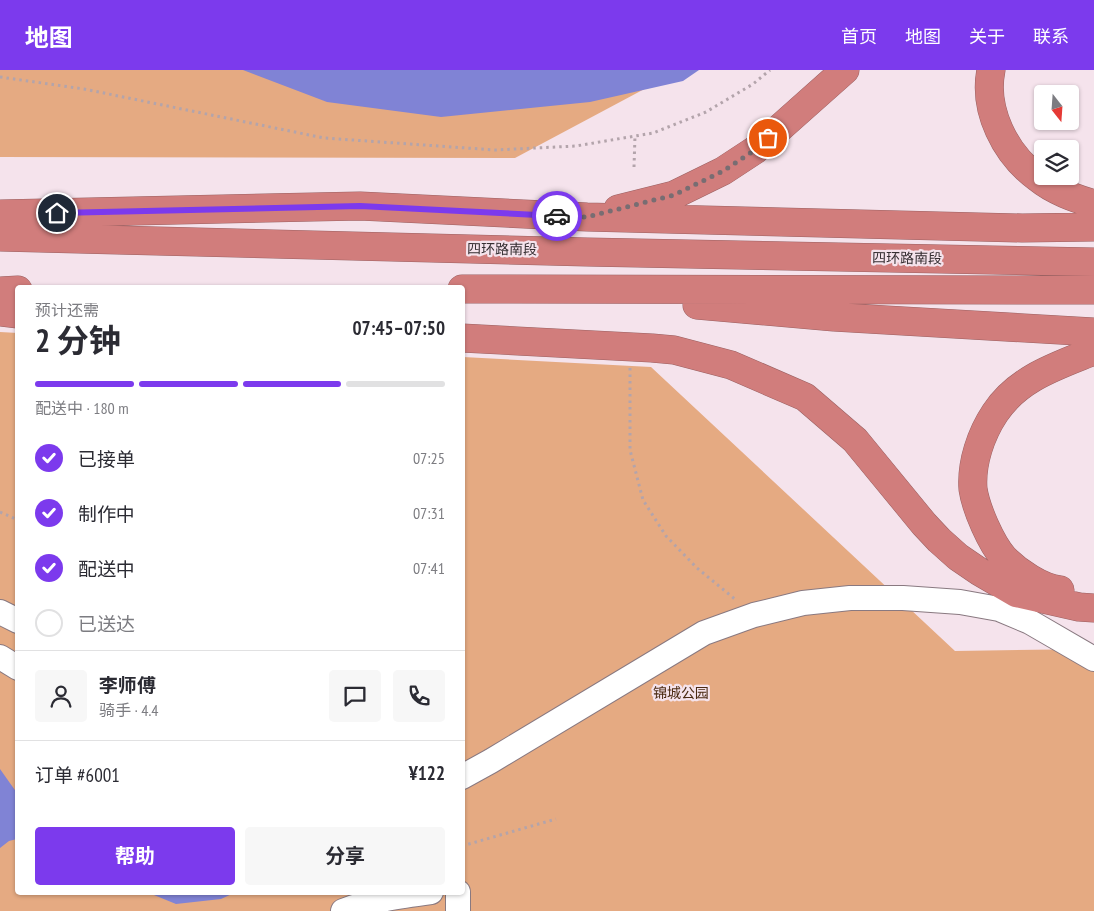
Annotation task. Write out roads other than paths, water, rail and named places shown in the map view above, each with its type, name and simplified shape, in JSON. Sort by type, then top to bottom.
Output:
[{"type":"highway","points":[[587,217],[674,195],[723,171],[755,150],[846,70]]},
{"type":"highway","points":[[991,70],[988,84],[991,112],[1004,139],[1020,162],[1038,179],[1071,197],[1094,204]]},
{"type":"highway","points":[[0,214],[360,206],[587,217],[1022,228],[1094,227]]},
{"type":"highway","name":"四环路南段","points":[[0,237],[1094,262]]},
{"type":"highway","points":[[465,289],[1094,290]]},
{"type":"highway","points":[[491,289],[834,317],[1094,332]]},
{"type":"highway","points":[[0,290],[15,290]]},
{"type":"highway","points":[[0,312],[15,314]]},
{"type":"highway","points":[[465,338],[674,350],[731,365],[805,397],[855,440],[939,540],[958,557],[980,572],[1016,593],[1086,600]]},
{"type":"highway","points":[[1086,600],[1052,589],[1024,575],[1004,558],[991,538],[980,514],[974,489],[974,463],[982,439],[995,412],[1017,387],[1044,372],[1094,351]]},
{"type":"street","points":[[465,775],[704,633],[754,614],[803,603],[850,598],[903,598],[960,602],[999,609],[1030,622],[1094,658]]},
{"type":"street","points":[[0,612],[15,620]]},
{"type":"street","points":[[0,658],[15,666]]},
{"type":"street","points":[[343,911],[360,904],[408,895]]},
{"type":"street","points":[[458,895],[458,911]]},
{"type":"water","points":[[243,70],[699,70],[683,81],[590,102],[441,117],[327,102]]},
{"type":"water","points":[[0,769],[15,790],[15,840],[9,841],[0,848]]},
{"type":"water","points":[[154,895],[230,895],[221,899],[176,904]]},
{"type":"park label","name":"锦城公园","points":[[681,693]]}]
